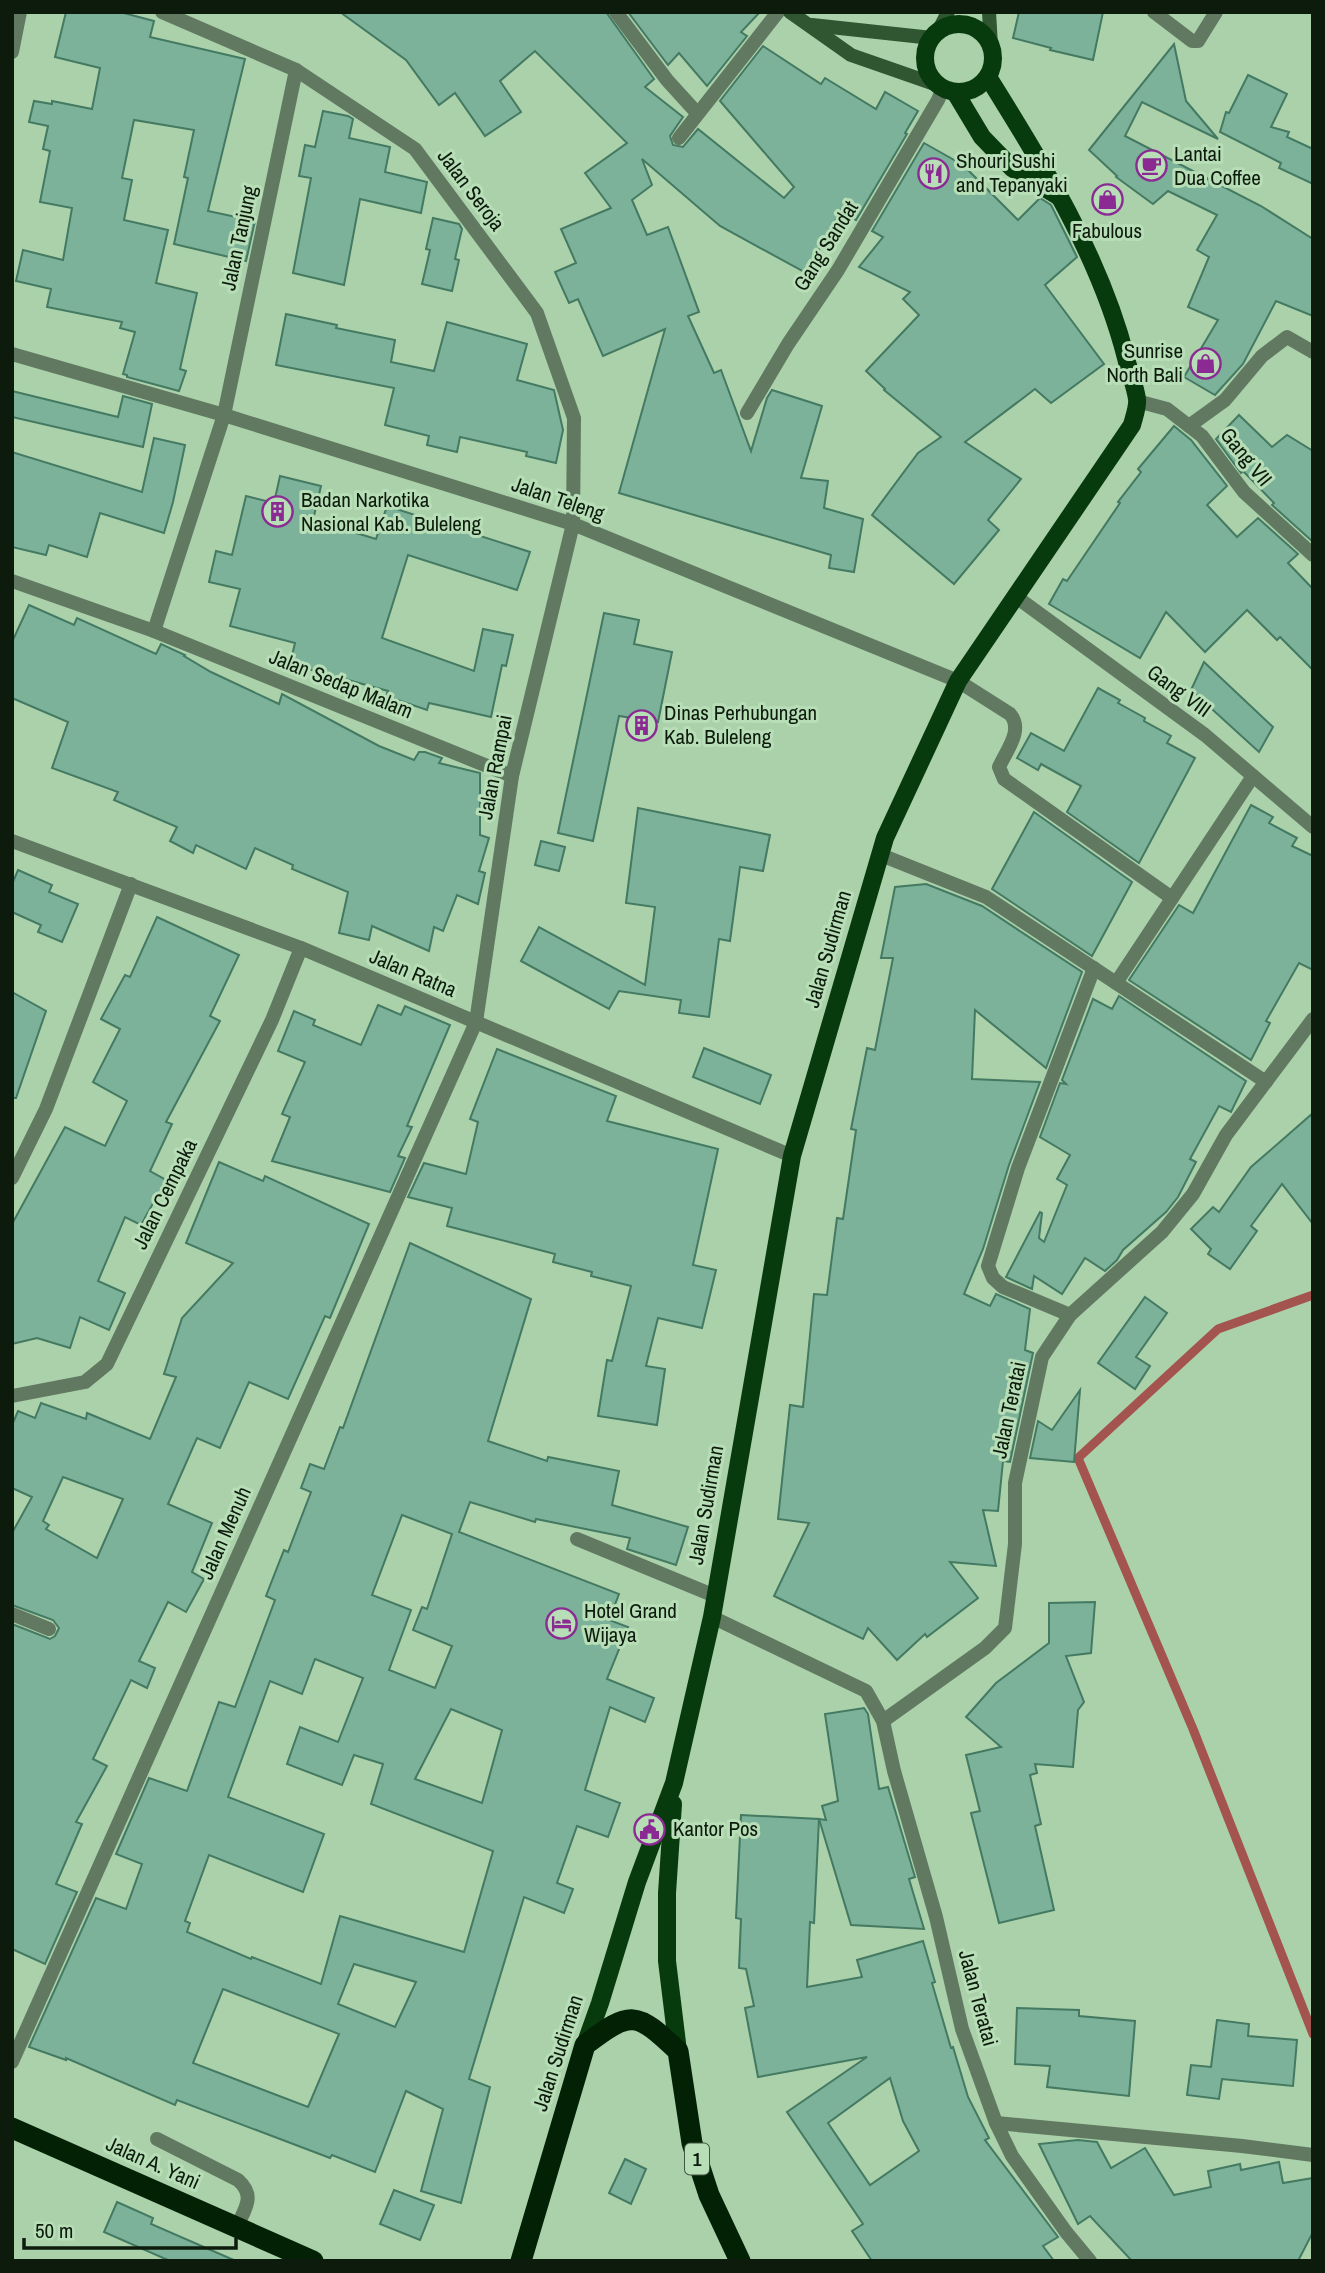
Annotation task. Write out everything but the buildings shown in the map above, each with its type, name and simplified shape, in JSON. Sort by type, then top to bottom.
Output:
[{"type":"highway","points":[[584,2045],[613,2024],[632,2019],[650,2026],[678,2051]]},
{"type":"highway","name":"Jalan Sudirman","points":[[516,2258],[584,2045]]},
{"type":"highway","name":"Jalan Sudirman","points":[[678,2051],[692,2143],[709,2195],[740,2261]]},
{"type":"highway","name":"Jalan A. Yani","points":[[12,2128],[313,2261]]},
{"type":"main road","points":[[945,91],[967,91],[979,86],[992,68],[991,46],[978,30],[969,25],[958,24],[936,34],[925,58],[927,68],[945,91],[982,137],[1012,168],[1061,198]]},
{"type":"main road","points":[[988,77],[1061,198],[1097,272],[1119,332],[1137,401]]},
{"type":"main road","name":"Jalan Sudirman","points":[[584,2045],[600,2003],[637,1882],[674,1783],[712,1617],[792,1156],[886,838],[958,681],[1132,425],[1137,401]]},
{"type":"main road","name":"Jalan Sudirman","points":[[674,1783],[667,1893],[667,1961],[678,2051]]},
{"type":"street","points":[[12,52],[20,12]]},
{"type":"street","name":"Jalan Seroja","points":[[162,12],[296,70],[415,149],[537,313],[574,418],[573,524]]},
{"type":"street","points":[[616,12],[667,80],[697,113]]},
{"type":"street","points":[[679,138],[778,12]]},
{"type":"street","points":[[790,12],[850,55],[945,91]]},
{"type":"street","points":[[810,24],[909,37],[936,34],[948,12]]},
{"type":"street","points":[[989,12],[991,46]]},
{"type":"street","points":[[1154,12],[1192,41],[1198,41],[1216,12]]},
{"type":"street","name":"Jalan Tanjung","points":[[224,415],[296,70]]},
{"type":"street","name":"Gang Sandat","points":[[747,413],[788,344],[838,270],[945,91]]},
{"type":"street","points":[[1189,426],[1225,400],[1262,356],[1287,337],[1313,352]]},
{"type":"street","name":"Jalan Teleng","points":[[12,354],[224,415],[573,524],[958,681],[1016,720],[1017,729],[999,767],[1004,779],[1172,898]]},
{"type":"street","name":"Gang VII","points":[[1137,401],[1167,409],[1202,436],[1244,492],[1313,555]]},
{"type":"street","points":[[154,631],[224,415]]},
{"type":"street","name":"Jalan Rampai","points":[[476,1022],[512,776],[573,524]]},
{"type":"street","name":"Jalan Sedap Malam","points":[[12,581],[154,631],[512,776]]},
{"type":"street","name":"Gang VIII","points":[[1015,596],[1205,736],[1313,827]]},
{"type":"street","points":[[1116,983],[1253,776]]},
{"type":"street","name":"Jalan Ratna","points":[[12,841],[301,948],[792,1156]]},
{"type":"street","points":[[881,855],[986,897],[1266,1082]]},
{"type":"street","points":[[12,1178],[46,1109],[131,884]]},
{"type":"street","name":"Jalan Cempaka","points":[[12,1396],[85,1382],[107,1364],[272,1020],[301,948]]},
{"type":"street","points":[[1070,1315],[1003,1287],[993,1278],[988,1266],[1017,1168],[1094,968]]},
{"type":"street","name":"Jalan Teratai","points":[[883,1721],[985,1648],[1005,1628],[1015,1544],[1015,1483],[1042,1357],[1070,1315],[1162,1231],[1194,1194],[1226,1135],[1313,1019]]},
{"type":"street","name":"Jalan Menuh","points":[[12,2062],[476,1022]]},
{"type":"street","points":[[577,1539],[715,1596]]},
{"type":"street","points":[[12,1614],[49,1629]]},
{"type":"street","name":"Jalan Teratai","points":[[712,1617],[866,1691],[883,1721],[894,1771],[936,1917],[962,2029],[996,2123],[1012,2156],[1090,2261]]},
{"type":"street","points":[[996,2123],[1313,2155]]},
{"type":"street","points":[[157,2139],[238,2180],[247,2188],[249,2196],[237,2227]]},
{"type":"waterway","points":[[1313,1295],[1218,1329],[1078,1458],[1193,1729],[1313,2034]]},
{"type":"place","name":"Lantai Dua Coffee","points":[[1151,166]]},
{"type":"place","name":"Shouri Sushi and Tepanyaki","points":[[933,173]]},
{"type":"place","name":"Fabulous","points":[[1107,199]]},
{"type":"place","name":"Sunrise North Bali","points":[[1206,363]]},
{"type":"place","name":"Badan Narkotika Nasional Kab. Buleleng","points":[[278,512]]},
{"type":"place","name":"Dinas Perhubungan Kab. Buleleng","points":[[641,725]]},
{"type":"place","name":"Hotel Grand Wijaya","points":[[561,1623]]},
{"type":"place","name":"Kantor Pos","points":[[650,1829]]}]
